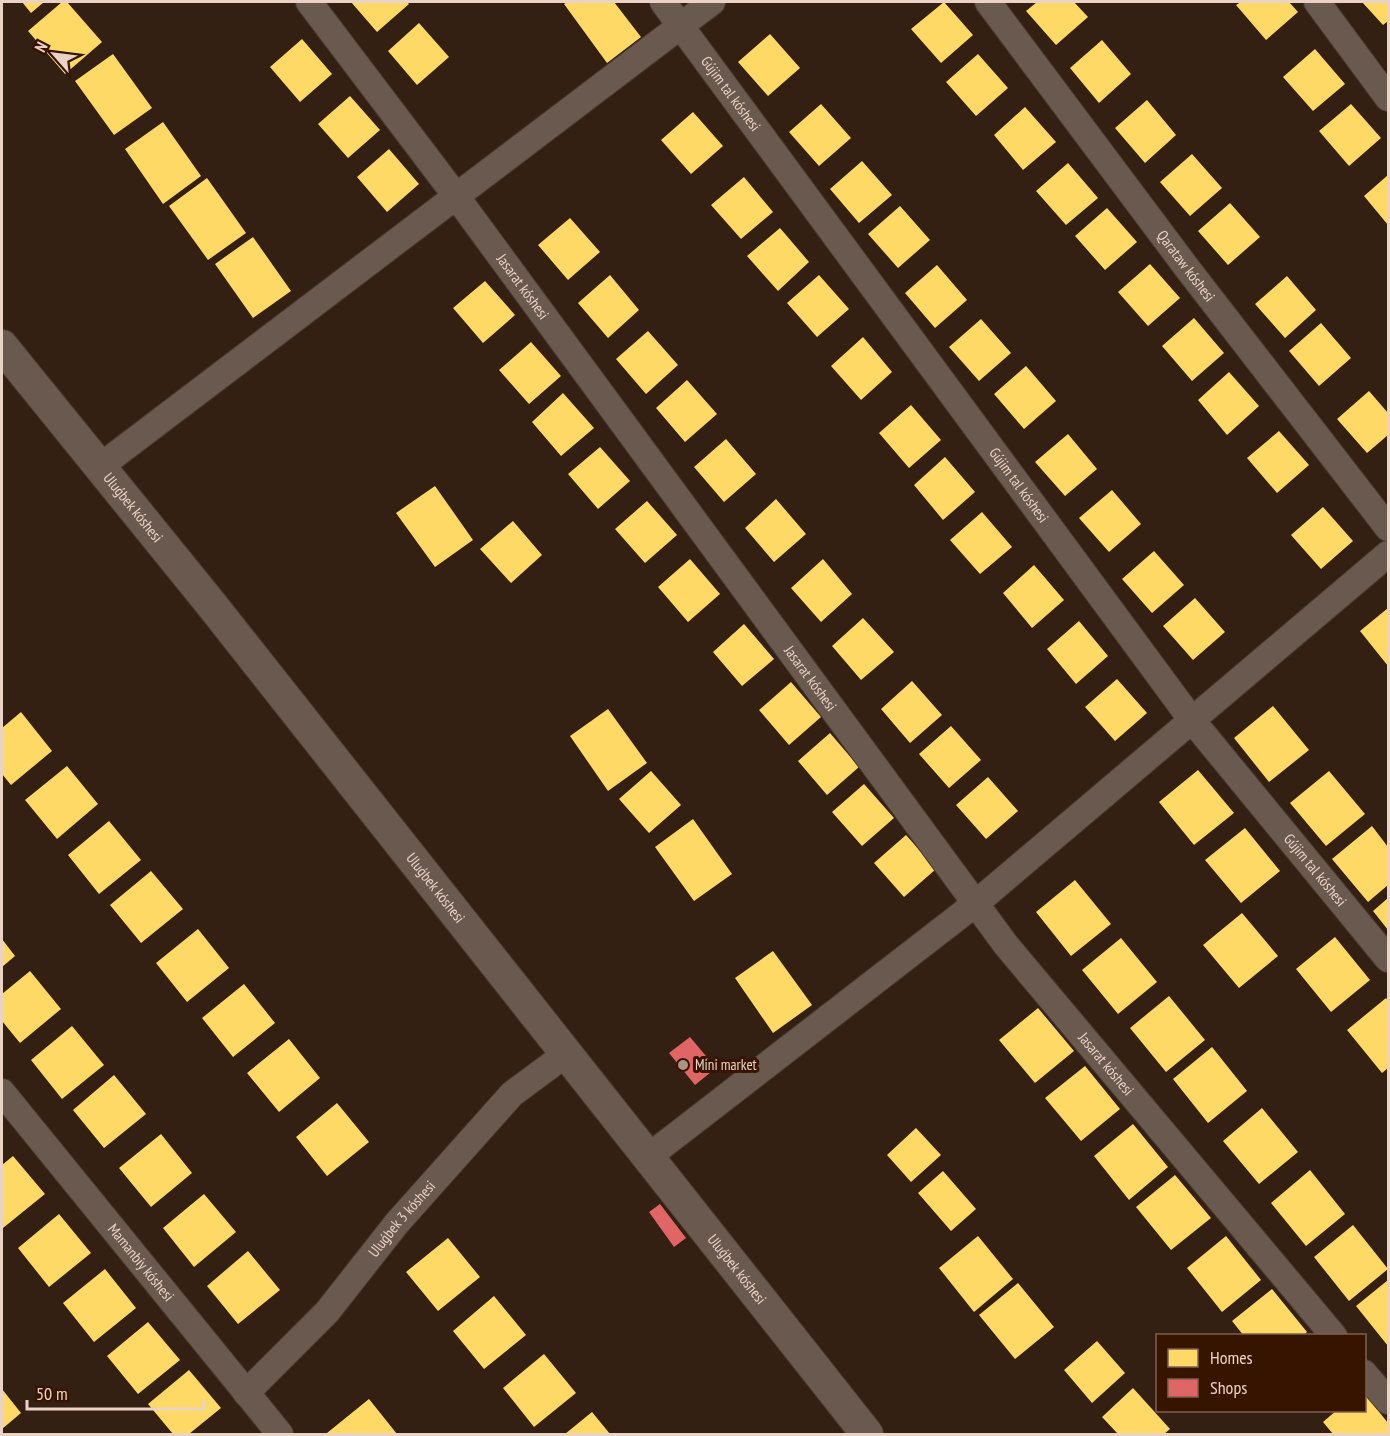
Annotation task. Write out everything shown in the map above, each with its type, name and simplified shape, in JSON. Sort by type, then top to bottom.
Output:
[{"type":"street","name":"Jasarat kóshesi","points":[[309,2],[456,196],[1006,945],[1333,1334]]},
{"type":"street","name":"Gújim tal kóshesi","points":[[663,2],[1191,719],[1389,959]]},
{"type":"street","points":[[99,468],[712,2]]},
{"type":"street","name":"Qarataw kóshesi","points":[[988,2],[1187,268],[1389,528]]},
{"type":"street","points":[[1317,2],[1389,98]]},
{"type":"street","name":"Uluǵbek kóshesi","points":[[2,346],[211,604],[867,1434]]},
{"type":"street","points":[[648,1157],[975,904],[1191,719],[1389,554]]},
{"type":"street","name":"Uluǵbek 3 kóshesi","points":[[246,1393],[327,1312],[397,1223],[512,1094],[566,1054]]},
{"type":"street","name":"Mamanbiy kóshesi","points":[[2,1092],[280,1434]]},
{"type":"street","points":[[1366,1373],[1389,1401]]},
{"type":"building: Homes","points":[[22,2],[44,2],[31,13]]},
{"type":"building: Homes","points":[[62,2],[67,2],[102,42],[65,74],[28,31]]},
{"type":"building: Homes","points":[[351,2],[407,2],[409,4],[377,32]]},
{"type":"building: Homes","points":[[567,2],[614,2],[641,37],[607,63],[564,4]]},
{"type":"building: Homes","points":[[944,2],[973,35],[941,63],[911,29]]},
{"type":"building: Homes","points":[[1037,2],[1074,2],[1088,17],[1056,45],[1026,11]]},
{"type":"building: Homes","points":[[1241,2],[1289,2],[1298,12],[1266,40],[1236,5]]},
{"type":"building: Homes","points":[[1362,2],[1388,2],[1388,21],[1383,25]]},
{"type":"building: Homes","points":[[419,23],[449,57],[417,85],[388,51]]},
{"type":"building: Homes","points":[[770,34],[800,68],[768,96],[738,62]]},
{"type":"building: Homes","points":[[302,39],[332,74],[300,102],[270,67]]},
{"type":"building: Homes","points":[[1102,40],[1131,74],[1099,103],[1070,68]]},
{"type":"building: Homes","points":[[1315,49],[1345,84],[1313,111],[1283,77]]},
{"type":"building: Homes","points":[[113,54],[152,108],[114,135],[75,81]]},
{"type":"building: Homes","points":[[978,54],[1008,88],[976,116],[946,82]]},
{"type":"building: Homes","points":[[350,96],[380,130],[348,158],[318,124]]},
{"type":"building: Homes","points":[[1147,100],[1176,135],[1145,163],[1115,128]]},
{"type":"building: Homes","points":[[821,104],[851,138],[819,166],[789,132]]},
{"type":"building: Homes","points":[[1351,104],[1381,138],[1349,166],[1319,131]]},
{"type":"building: Homes","points":[[1025,107],[1056,142],[1023,170],[994,135]]},
{"type":"building: Homes","points":[[693,112],[723,146],[691,174],[661,140]]},
{"type":"building: Homes","points":[[163,122],[201,176],[163,204],[125,149]]},
{"type":"building: Homes","points":[[389,149],[419,184],[387,212],[357,177]]},
{"type":"building: Homes","points":[[1192,154],[1222,188],[1190,216],[1160,182]]},
{"type":"building: Homes","points":[[862,161],[892,195],[859,223],[830,189]]},
{"type":"building: Homes","points":[[1068,163],[1098,198],[1066,225],[1036,191]]},
{"type":"building: Homes","points":[[1388,175],[1388,225],[1364,196]]},
{"type":"building: Homes","points":[[744,177],[773,212],[741,239],[711,205]]},
{"type":"building: Homes","points":[[207,178],[246,233],[208,260],[169,206]]},
{"type":"building: Homes","points":[[1230,203],[1260,237],[1228,265],[1198,231]]},
{"type":"building: Homes","points":[[900,206],[930,240],[898,268],[868,234]]},
{"type":"building: Homes","points":[[1107,208],[1137,242],[1105,270],[1075,236]]},
{"type":"building: Homes","points":[[570,218],[600,252],[568,280],[538,245]]},
{"type":"building: Homes","points":[[780,228],[809,262],[778,291],[747,256]]},
{"type":"building: Homes","points":[[253,237],[291,291],[253,318],[215,264]]},
{"type":"building: Homes","points":[[1150,264],[1180,298],[1148,326],[1118,292]]},
{"type":"building: Homes","points":[[937,265],[967,300],[935,328],[905,293]]},
{"type":"building: Homes","points":[[610,275],[639,310],[608,338],[578,303]]},
{"type":"building: Homes","points":[[819,275],[849,309],[817,337],[787,303]]},
{"type":"building: Homes","points":[[1287,276],[1316,310],[1285,338],[1255,304]]},
{"type":"building: Homes","points":[[485,281],[515,315],[483,343],[453,308]]},
{"type":"building: Homes","points":[[1194,318],[1224,353],[1192,381],[1162,346]]},
{"type":"building: Homes","points":[[981,319],[1011,353],[979,381],[949,347]]},
{"type":"building: Homes","points":[[1321,323],[1351,358],[1319,386],[1289,351]]},
{"type":"building: Homes","points":[[648,331],[678,365],[646,394],[616,359]]},
{"type":"building: Homes","points":[[863,337],[892,372],[861,400],[831,366]]},
{"type":"building: Homes","points":[[531,342],[561,376],[529,404],[499,370]]},
{"type":"building: Homes","points":[[1026,366],[1056,401],[1024,429],[994,394]]},
{"type":"building: Homes","points":[[1229,372],[1259,406],[1227,435],[1198,400]]},
{"type":"building: Homes","points":[[687,380],[717,414],[685,442],[656,408]]},
{"type":"building: Homes","points":[[1369,391],[1388,413],[1388,435],[1367,453],[1337,419]]},
{"type":"building: Homes","points":[[563,393],[594,428],[561,456],[532,422]]},
{"type":"building: Homes","points":[[911,405],[941,440],[909,468],[879,433]]},
{"type":"building: Homes","points":[[1279,431],[1309,465],[1277,493],[1247,458]]},
{"type":"building: Homes","points":[[1068,434],[1097,469],[1065,496],[1035,462]]},
{"type":"building: Homes","points":[[726,439],[756,474],[724,502],[694,467]]},
{"type":"building: Homes","points":[[600,447],[630,481],[598,509],[568,474]]},
{"type":"building: Homes","points":[[945,457],[975,492],[943,520],[914,485]]},
{"type":"building: Homes","points":[[435,486],[473,540],[435,567],[396,513]]},
{"type":"building: Homes","points":[[1112,490],[1141,524],[1109,552],[1079,518]]},
{"type":"building: Homes","points":[[776,499],[806,534],[774,562],[745,528]]},
{"type":"building: Homes","points":[[647,501],[677,535],[645,563],[615,529]]},
{"type":"building: Homes","points":[[1323,507],[1353,541],[1321,569],[1291,535]]},
{"type":"building: Homes","points":[[982,512],[1012,547],[980,574],[950,540]]},
{"type":"building: Homes","points":[[513,521],[542,555],[511,583],[480,549]]},
{"type":"building: Homes","points":[[1154,551],[1184,585],[1152,613],[1122,579]]},
{"type":"building: Homes","points":[[690,559],[720,594],[688,622],[658,587]]},
{"type":"building: Homes","points":[[823,559],[852,594],[821,622],[791,588]]},
{"type":"building: Homes","points":[[1034,565],[1064,600],[1032,628],[1003,593]]},
{"type":"building: Homes","points":[[1195,598],[1225,632],[1193,660],[1163,626]]},
{"type":"building: Homes","points":[[1388,608],[1388,666],[1360,631]]},
{"type":"building: Homes","points":[[863,618],[894,652],[861,680],[832,646]]},
{"type":"building: Homes","points":[[1079,621],[1108,656],[1076,684],[1047,649]]},
{"type":"building: Homes","points":[[744,624],[774,659],[742,686],[713,652]]},
{"type":"building: Homes","points":[[1117,679],[1147,713],[1115,741],[1085,707]]},
{"type":"building: Homes","points":[[912,681],[942,715],[910,743],[881,709]]},
{"type":"building: Homes","points":[[791,682],[821,717],[789,745],[759,710]]},
{"type":"building: Homes","points":[[1273,706],[1309,750],[1269,782],[1234,738]]},
{"type":"building: Homes","points":[[608,709],[647,763],[608,791],[570,736]]},
{"type":"building: Homes","points":[[21,712],[52,751],[11,785],[2,774],[2,728]]},
{"type":"building: Homes","points":[[951,726],[981,760],[949,788],[919,754]]},
{"type":"building: Homes","points":[[830,733],[859,767],[827,795],[798,761]]},
{"type":"building: Homes","points":[[67,766],[98,804],[57,839],[25,800]]},
{"type":"building: Homes","points":[[1198,770],[1234,813],[1194,845],[1159,802]]},
{"type":"building: Homes","points":[[651,771],[681,805],[649,833],[619,799]]},
{"type":"building: Homes","points":[[1329,771],[1365,814],[1326,846],[1290,803]]},
{"type":"building: Homes","points":[[988,777],[1018,811],[986,839],[956,805]]},
{"type":"building: Homes","points":[[864,784],[894,818],[862,846],[832,812]]},
{"type":"building: Homes","points":[[693,819],[732,874],[694,901],[655,847]]},
{"type":"building: Homes","points":[[109,821],[141,860],[99,894],[68,855]]},
{"type":"building: Homes","points":[[1372,826],[1388,847],[1388,885],[1368,902],[1332,859]]},
{"type":"building: Homes","points":[[1245,828],[1280,871],[1241,903],[1205,860]]},
{"type":"building: Homes","points":[[906,835],[936,869],[904,897],[874,863]]},
{"type":"building: Homes","points":[[151,871],[183,909],[141,943],[110,905]]},
{"type":"building: Homes","points":[[1075,880],[1111,924],[1071,956],[1036,912]]},
{"type":"building: Homes","points":[[1388,898],[1388,930],[1373,911]]},
{"type":"building: Homes","points":[[1242,913],[1278,956],[1239,988],[1203,945]]},
{"type":"building: Homes","points":[[198,929],[229,968],[187,1002],[156,963]]},
{"type":"building: Homes","points":[[1335,937],[1370,980],[1331,1012],[1296,969]]},
{"type":"building: Homes","points":[[1121,938],[1157,982],[1118,1014],[1082,970]]},
{"type":"building: Homes","points":[[2,939],[15,956],[2,967]]},
{"type":"building: Homes","points":[[773,951],[812,1005],[773,1033],[735,978]]},
{"type":"building: Homes","points":[[30,971],[61,1009],[20,1043],[2,1021],[2,994]]},
{"type":"building: Homes","points":[[244,984],[275,1023],[233,1057],[202,1018]]},
{"type":"building: Homes","points":[[1169,996],[1205,1040],[1166,1072],[1130,1028]]},
{"type":"building: Homes","points":[[1386,998],[1388,1001],[1388,1068],[1382,1073],[1347,1030]]},
{"type":"building: Homes","points":[[1038,1008],[1074,1051],[1035,1083],[999,1040]]},
{"type":"building: Homes","points":[[72,1026],[104,1065],[62,1099],[31,1060]]},
{"type":"building: Homes","points":[[289,1039],[320,1078],[279,1112],[247,1073]]},
{"type":"building: Homes","points":[[1212,1047],[1247,1091],[1208,1123],[1173,1079]]},
{"type":"building: Homes","points":[[1085,1066],[1120,1109],[1081,1141],[1045,1098]]},
{"type":"building: Homes","points":[[114,1075],[146,1114],[104,1148],[73,1110]]},
{"type":"building: Homes","points":[[337,1103],[369,1142],[327,1176],[296,1137]]},
{"type":"building: Homes","points":[[1262,1108],[1298,1152],[1259,1184],[1223,1141]]},
{"type":"building: Homes","points":[[1133,1124],[1168,1167],[1129,1200],[1094,1156]]},
{"type":"building: Homes","points":[[916,1128],[941,1155],[911,1182],[887,1155]]},
{"type":"building: Homes","points":[[161,1134],[192,1173],[151,1207],[119,1168]]},
{"type":"building: Homes","points":[[13,1156],[45,1194],[3,1228],[2,1165]]},
{"type":"building: Homes","points":[[1310,1170],[1345,1214],[1306,1246],[1271,1203]]},
{"type":"building: Homes","points":[[943,1171],[976,1209],[951,1231],[918,1193]]},
{"type":"building: Homes","points":[[1175,1175],[1211,1218],[1171,1250],[1136,1207]]},
{"type":"building: Homes","points":[[204,1194],[236,1232],[194,1267],[163,1228]]},
{"type":"building: Homes","points":[[59,1214],[91,1253],[49,1287],[18,1248]]},
{"type":"building: Homes","points":[[1353,1225],[1388,1269],[1349,1301],[1314,1257]]},
{"type":"building: Homes","points":[[978,1236],[1013,1279],[974,1312],[939,1268]]},
{"type":"building: Homes","points":[[1226,1236],[1261,1280],[1222,1312],[1187,1268]]},
{"type":"building: Homes","points":[[448,1238],[480,1277],[438,1311],[406,1272]]},
{"type":"building: Homes","points":[[248,1251],[280,1290],[238,1324],[207,1286]]},
{"type":"building: Homes","points":[[105,1269],[136,1308],[94,1342],[63,1303]]},
{"type":"building: Homes","points":[[1388,1280],[1388,1346],[1356,1306]]},
{"type":"building: Homes","points":[[1018,1283],[1054,1327],[1015,1359],[979,1315]]},
{"type":"building: Homes","points":[[1272,1289],[1307,1332],[1305,1334],[1242,1334],[1232,1321]]},
{"type":"building: Homes","points":[[494,1296],[526,1335],[484,1369],[453,1331]]},
{"type":"building: Homes","points":[[148,1322],[180,1360],[138,1394],[107,1356]]},
{"type":"building: Homes","points":[[1097,1341],[1125,1373],[1092,1403],[1064,1370]]},
{"type":"building: Homes","points":[[544,1354],[576,1393],[534,1427],[503,1388]]},
{"type":"building: Homes","points":[[189,1370],[221,1408],[189,1434],[173,1434],[148,1404]]},
{"type":"building: Homes","points":[[1133,1388],[1170,1429],[1164,1434],[1118,1434],[1102,1417]]},
{"type":"building: Homes","points":[[2,1389],[21,1413],[2,1429]]},
{"type":"building: Homes","points":[[1366,1396],[1388,1423],[1388,1434],[1333,1434],[1323,1422],[1335,1412],[1366,1412]]},
{"type":"building: Homes","points":[[369,1399],[397,1434],[327,1433]]},
{"type":"building: Homes","points":[[592,1412],[610,1434],[565,1434]]},
{"type":"building: Shops","points":[[690,1037],[716,1068],[695,1085],[669,1053]]},
{"type":"building: Shops","points":[[660,1204],[686,1238],[674,1247],[649,1212]]},
{"type":"place","name":"Mini market","points":[[683,1065]]}]
